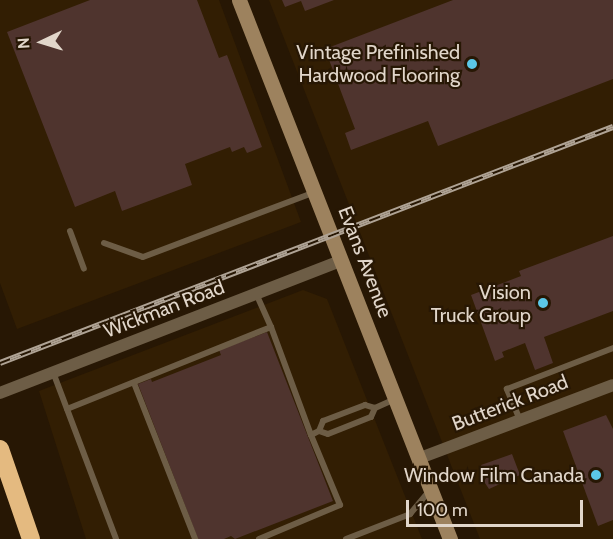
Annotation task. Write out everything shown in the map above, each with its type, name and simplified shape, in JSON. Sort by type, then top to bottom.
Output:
[{"type":"highway","points":[[0,448],[31,539]]},
{"type":"main road","name":"Evans Avenue","points":[[239,0],[450,539]]},
{"type":"street","name":"Wickman Road","points":[[0,393],[341,261]]},
{"type":"street","name":"Butterick Road","points":[[420,458],[613,385]]},
{"type":"lane","points":[[104,243],[143,257],[316,192]]},
{"type":"lane","points":[[70,231],[84,269]]},
{"type":"lane","points":[[256,294],[340,505],[259,539]]},
{"type":"lane","points":[[67,409],[271,327]]},
{"type":"lane","points":[[520,420],[507,388],[613,348]]},
{"type":"lane","points":[[53,372],[116,539]]},
{"type":"lane","points":[[134,383],[195,539]]},
{"type":"lane","points":[[311,435],[319,431],[323,421],[365,405],[375,408],[396,399]]},
{"type":"lane","points":[[319,431],[328,435],[371,417],[375,408]]},
{"type":"lane","points":[[346,539],[410,514],[431,489]]},
{"type":"shaded area","points":[[0,0],[219,0],[301,222],[17,329],[0,283]]},
{"type":"shaded area","points":[[269,0],[613,0],[613,539],[480,539]]},
{"type":"shaded area","points":[[303,290],[327,299],[422,539],[86,539],[39,391]]},
{"type":"building","points":[[90,0],[197,0],[219,58],[227,55],[262,147],[247,153],[244,147],[232,152],[230,147],[185,164],[192,185],[122,211],[115,191],[75,207],[7,32]]},
{"type":"building","points":[[282,0],[334,0],[305,11],[301,1],[285,7]]},
{"type":"building","name":"Vintage Prefinished Hardwood Flooring","points":[[453,0],[613,0],[613,79],[438,146],[428,121],[351,150],[345,133],[355,129],[325,49]]},
{"type":"building","name":"Vision Truck Group","points":[[613,236],[613,311],[544,337],[553,363],[535,370],[525,343],[502,352],[504,357],[495,361],[471,295],[521,276],[519,271]]},
{"type":"building","points":[[267,332],[333,501],[235,539],[231,536],[224,539],[198,539],[138,384],[151,379],[152,382],[221,355],[219,350]]},
{"type":"building","name":"Window Film Canada","points":[[606,415],[613,429],[613,520],[598,526],[563,431]]},
{"type":"building","points":[[512,454],[520,475],[489,489],[483,480],[486,479],[481,465]]},
{"type":"railway","points":[[0,363],[613,127]]},
{"type":"place","name":"Vintage Prefinished Hardwood Flooring","points":[[472,64]]},
{"type":"place","name":"Vision Truck Group","points":[[543,303]]},
{"type":"place","name":"Window Film Canada","points":[[596,475]]}]
